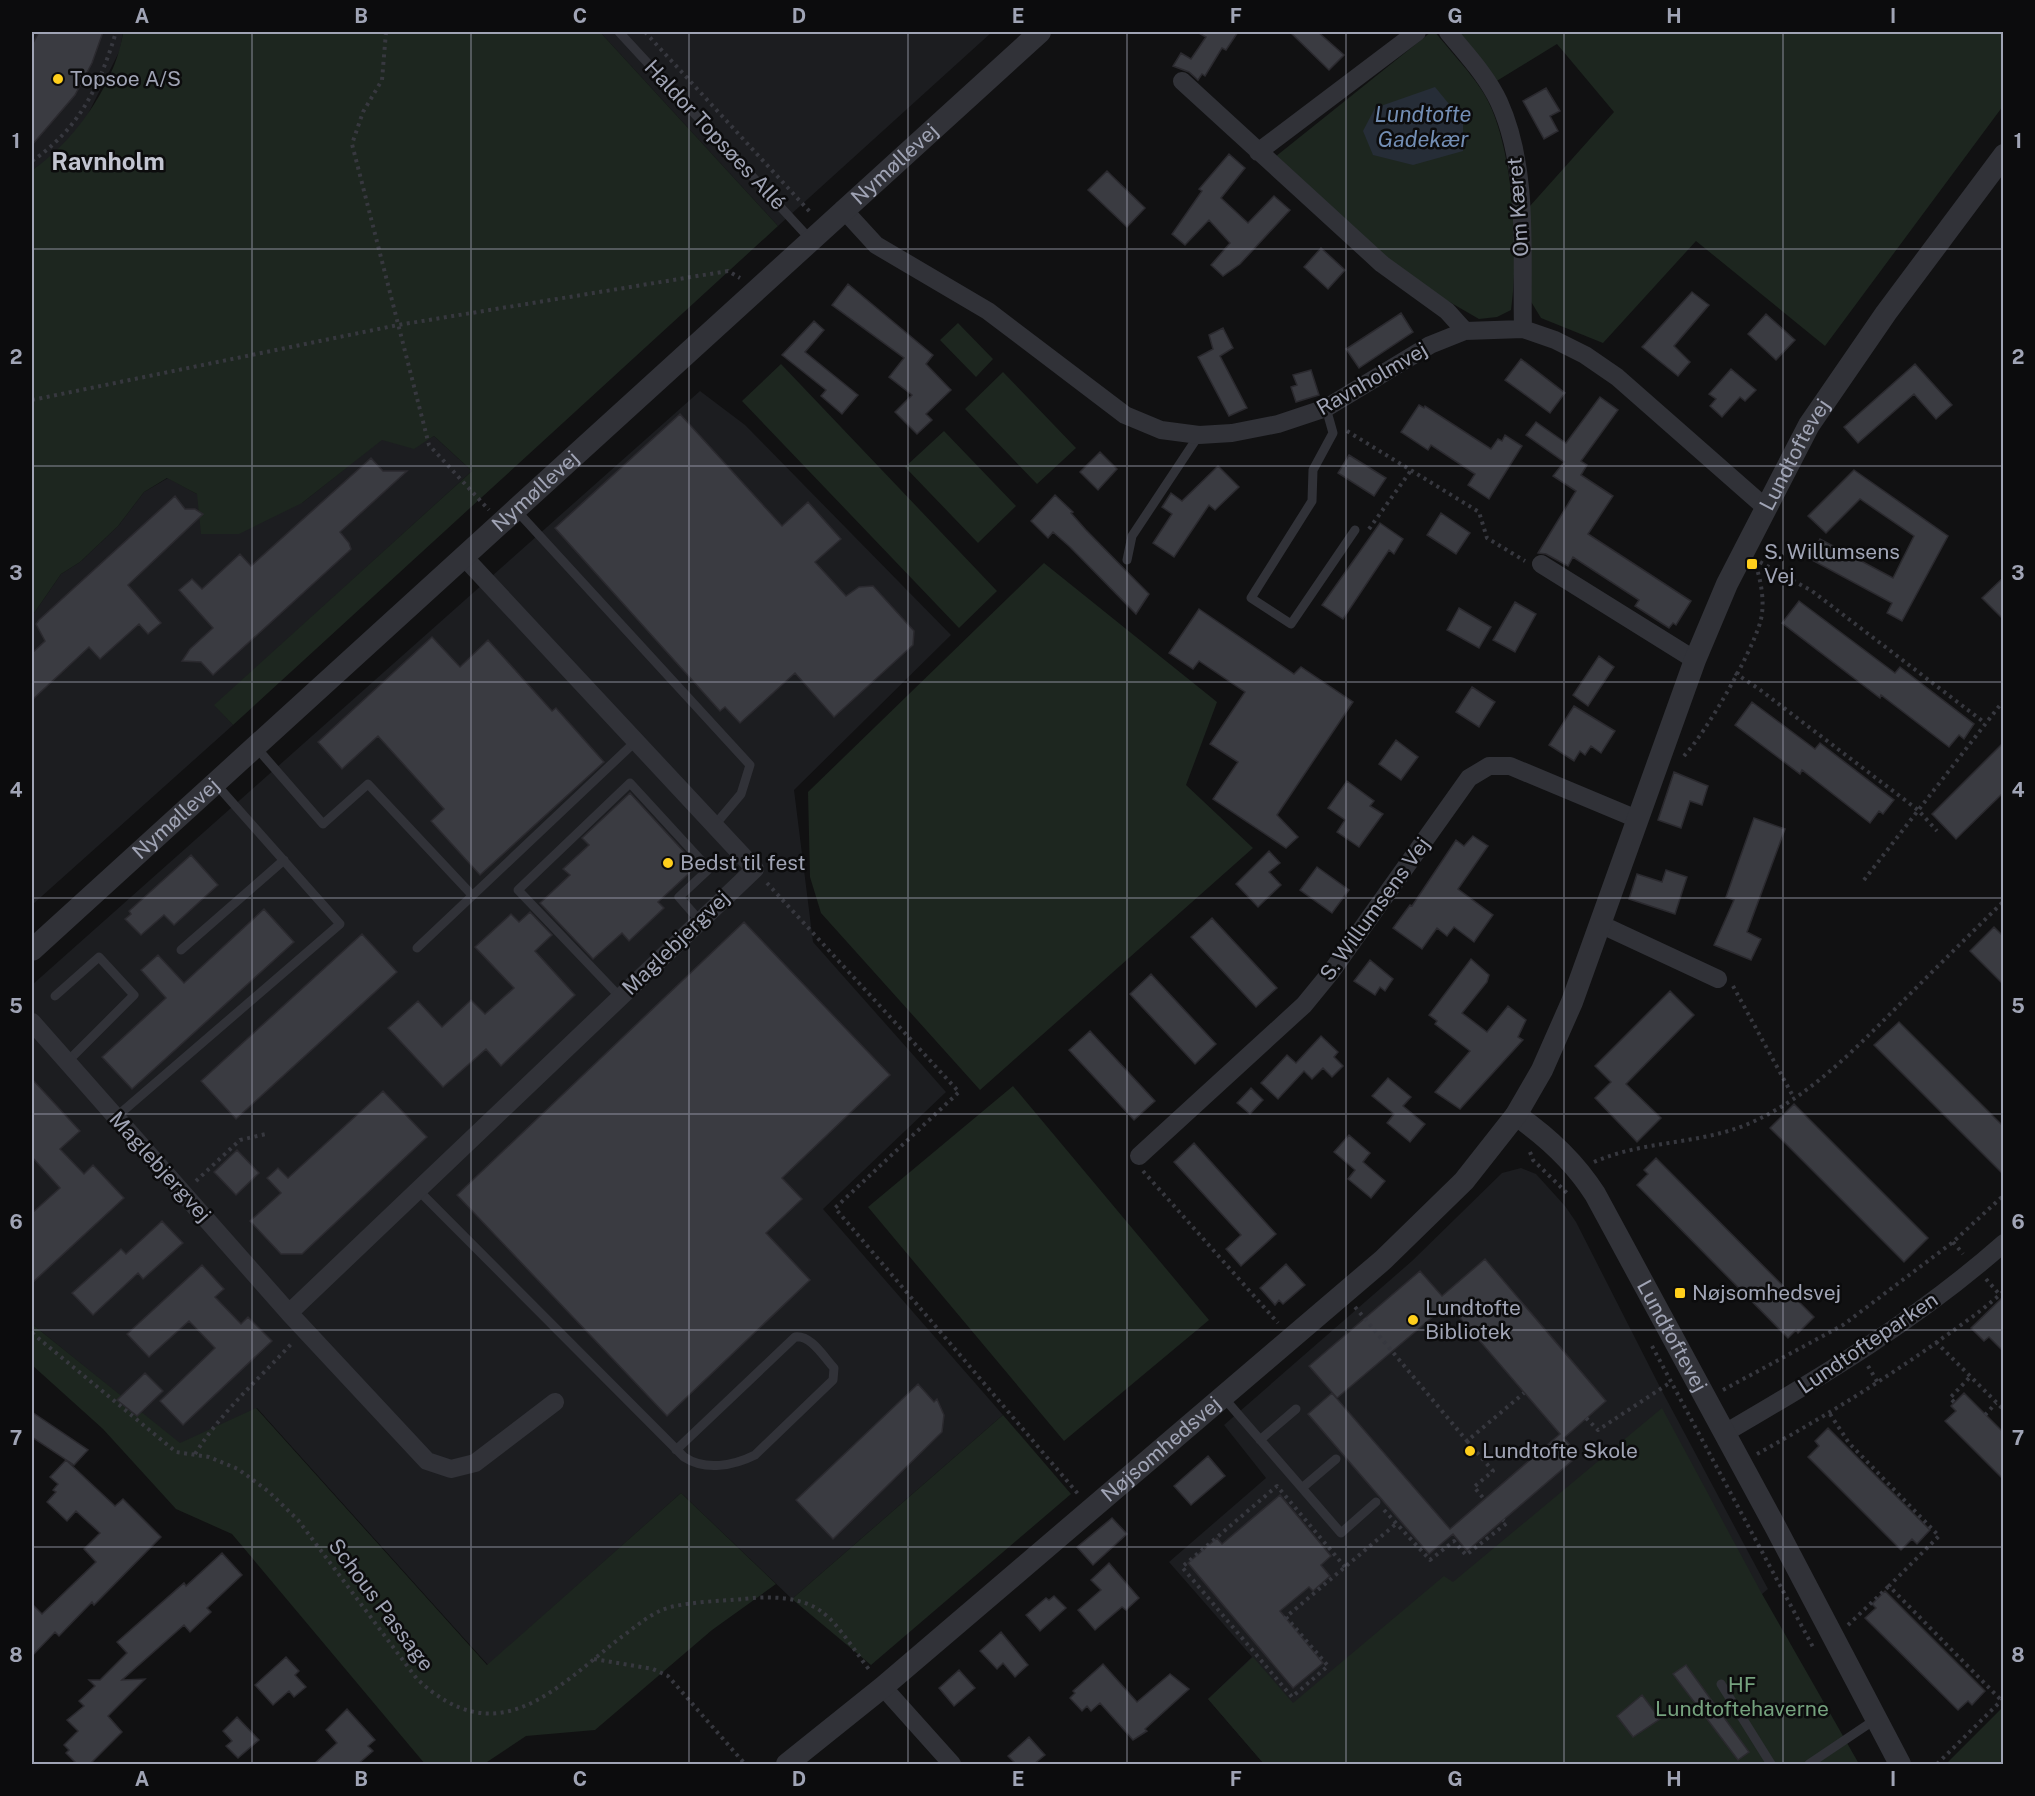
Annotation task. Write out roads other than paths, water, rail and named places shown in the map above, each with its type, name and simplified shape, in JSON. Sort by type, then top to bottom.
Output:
[{"type":"street","name":"Nymøllevej","points":[[32,950],[1040,32]]},
{"type":"street","points":[[1258,152],[1417,32]]},
{"type":"street","name":"Om Kæret","points":[[1448,32],[1498,100],[1511,133],[1519,170],[1523,329]]},
{"type":"street","points":[[1182,81],[1382,264],[1448,311],[1465,331]]},
{"type":"street","name":"Lundtoftevej","points":[[1900,1764],[1876,1719],[1825,1647],[1741,1462],[1579,1168],[1544,1135],[1516,1115],[1560,1033],[1695,660],[1727,584],[1809,425],[1886,313],[2004,155]]},
{"type":"street","name":"Ravnholmvej","points":[[843,209],[876,245],[988,311],[1125,415],[1161,430],[1199,435],[1232,433],[1278,424],[1326,408],[1430,345],[1465,331],[1523,329],[1555,340],[1617,377],[1766,508]]},
{"type":"street","points":[[464,557],[714,826]]},
{"type":"street","points":[[1541,564],[1695,660]]},
{"type":"street","name":"S. Willumsens Vej","points":[[1139,1156],[1304,1005],[1331,972],[1469,778],[1489,766],[1510,766],[1637,819]]},
{"type":"street","name":"Maglebjergvej","points":[[290,1313],[754,869],[714,826]]},
{"type":"street","points":[[1600,924],[1718,979]]},
{"type":"street","name":"Maglebjergvej","points":[[32,1022],[290,1313],[427,1461],[451,1469],[474,1463],[555,1402]]},
{"type":"street","name":"Nøjsomhedsvej","points":[[787,1764],[883,1687],[1222,1395],[1383,1260],[1464,1181],[1516,1115]]},
{"type":"street","name":"Lundtofteparken","points":[[1725,1433],[1860,1353],[1919,1313],[2004,1243]]},
{"type":"street","points":[[883,1687],[952,1764]]},
{"type":"lane","name":"Haldor Topsøes Allé","points":[[620,32],[817,233]]},
{"type":"lane","points":[[1326,408],[1333,433],[1313,470],[1312,501],[1251,598],[1291,624],[1356,530]]},
{"type":"lane","points":[[1127,560],[1132,536],[1199,435]]},
{"type":"lane","points":[[508,516],[750,765],[741,794],[714,826]]},
{"type":"lane","points":[[417,948],[636,741]]},
{"type":"lane","points":[[255,747],[323,824],[368,784],[472,895]]},
{"type":"lane","points":[[116,1117],[340,924],[216,783]]},
{"type":"lane","points":[[620,997],[518,890],[630,783],[709,869],[679,897],[700,921]]},
{"type":"lane","points":[[181,950],[284,860]]},
{"type":"lane","points":[[55,996],[99,957],[134,995],[67,1062]]},
{"type":"lane","points":[[418,1190],[676,1450],[694,1464],[710,1466],[740,1462],[755,1455],[833,1380],[834,1368],[809,1340],[802,1336],[795,1337],[676,1450]]},
{"type":"lane","points":[[1222,1395],[1341,1533],[1376,1502]]},
{"type":"lane","points":[[1260,1440],[1296,1409]]},
{"type":"lane","points":[[1302,1488],[1336,1459]]},
{"type":"lane","points":[[1721,1684],[1767,1763]]},
{"type":"lane","points":[[1809,1764],[1876,1719]]},
{"type":"water","name":"Lundtofte Gadekær","points":[[1435,87],[1463,121],[1463,151],[1413,165],[1373,155],[1363,131],[1375,108]]},
{"type":"place","name":"Topsoe A/S","points":[[58,79]]},
{"type":"place","name":"S. Willumsens Vej","points":[[1752,564]]},
{"type":"place","name":"Bedst til fest","points":[[668,863]]},
{"type":"place","name":"Nøjsomhedsvej","points":[[1680,1293]]},
{"type":"place","name":"Lundtofte Bibliotek","points":[[1413,1320]]},
{"type":"place","name":"Lundtofte Skole","points":[[1470,1451]]},
{"type":"district","name":"Ravnholm","points":[[108,162]]},
{"type":"park label","name":"HF Lundtoftehaverne","points":[[1742,1697]]}]
